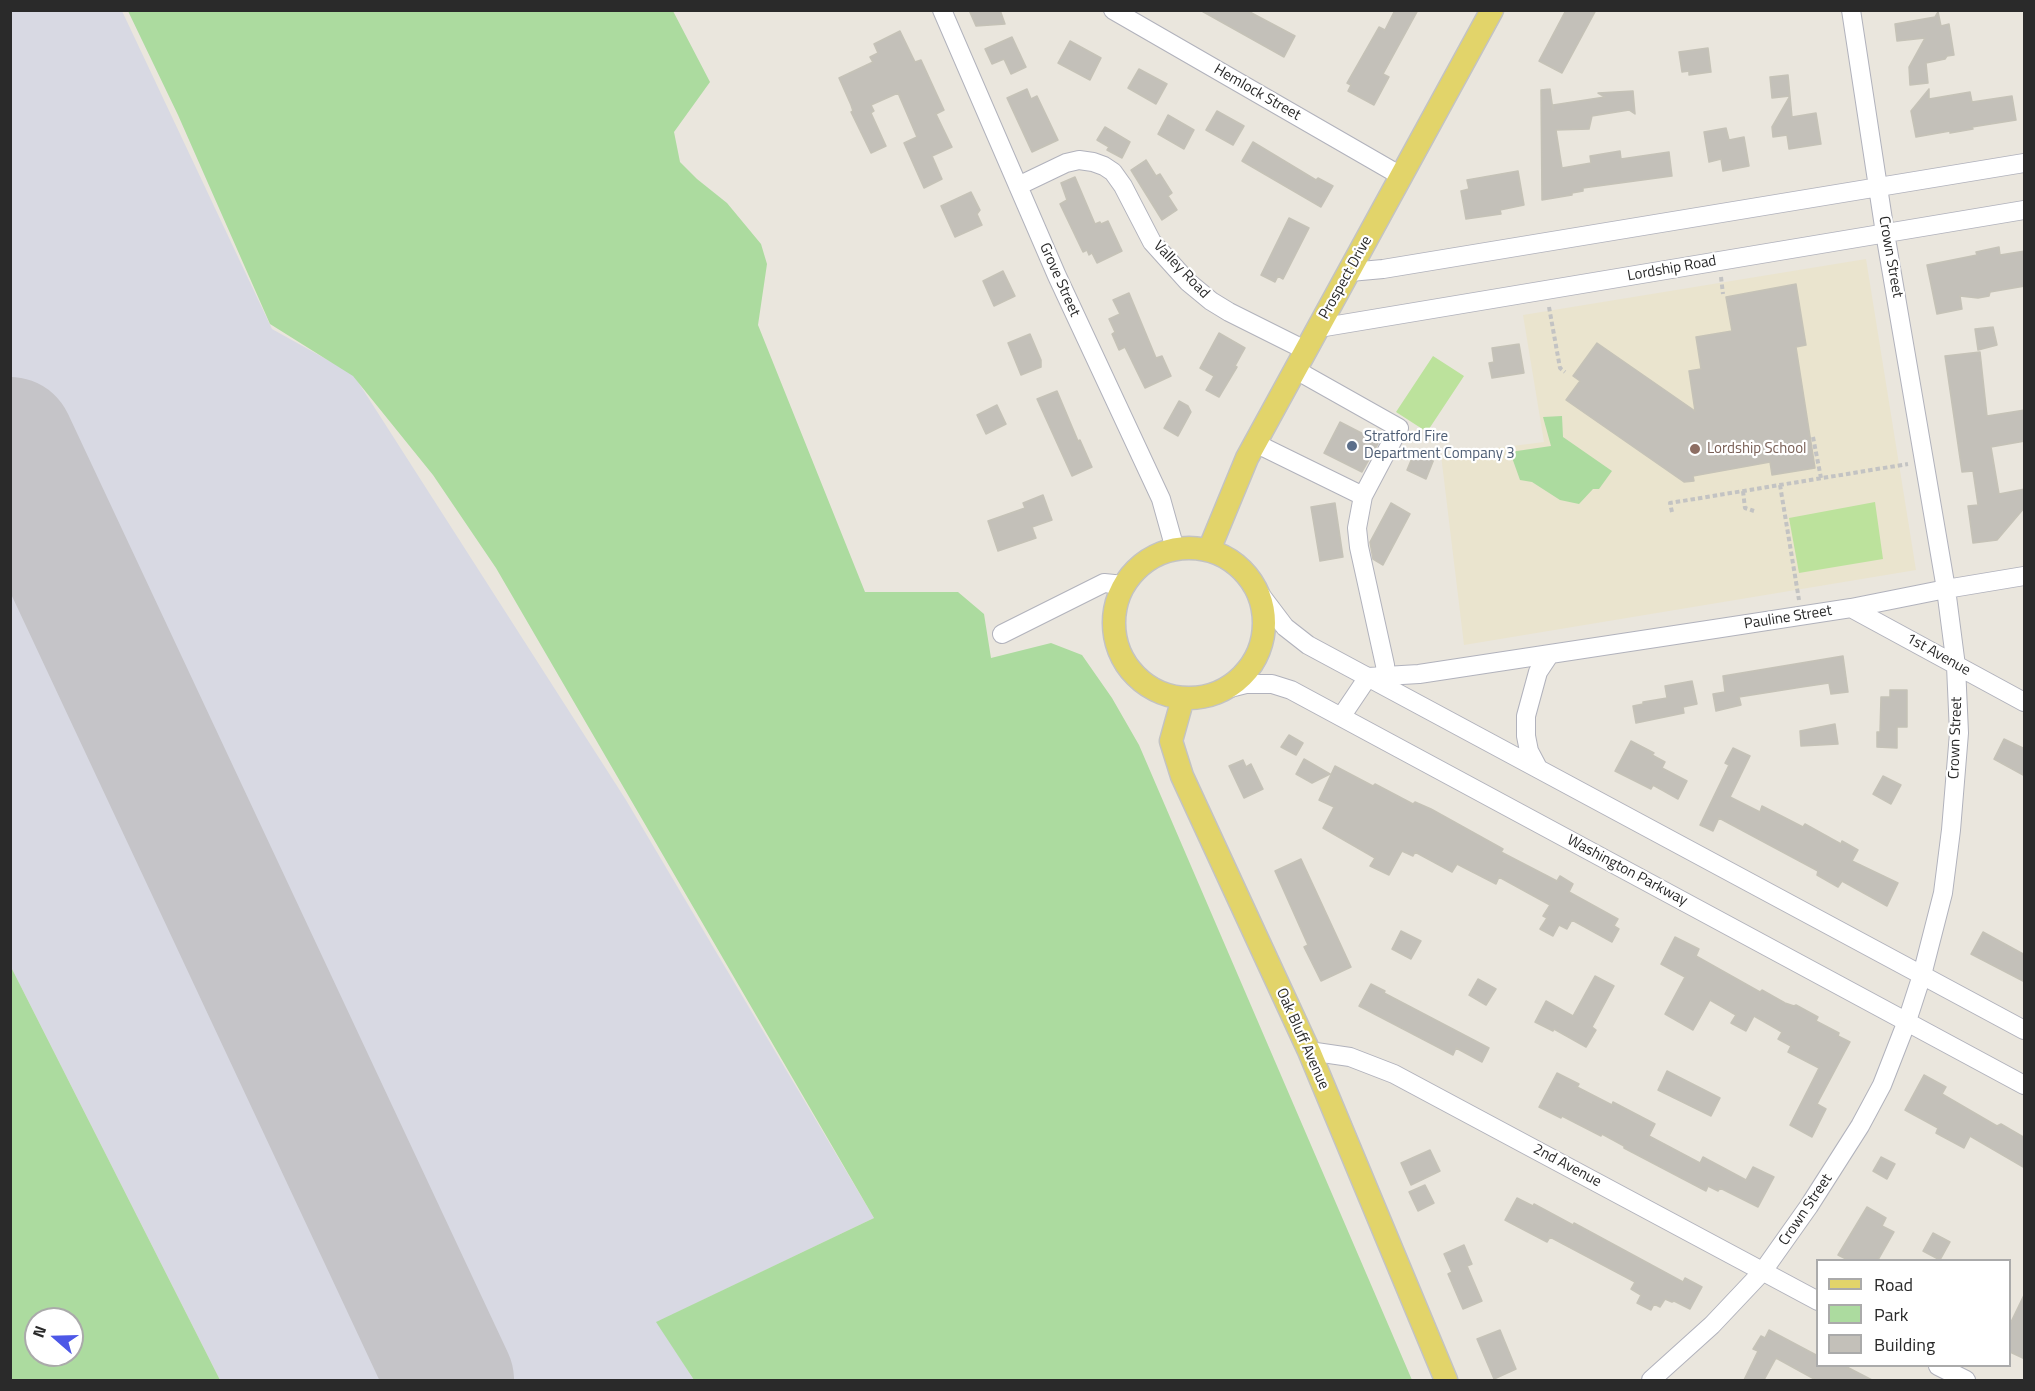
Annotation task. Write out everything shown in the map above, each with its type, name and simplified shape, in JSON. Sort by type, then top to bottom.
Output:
[{"type":"main road","name":"Prospect Drive","points":[[1209,550],[1247,458],[1492,10]]},
{"type":"main road","points":[[1192,547],[1209,550],[1228,558],[1245,572],[1257,590],[1264,618],[1260,646],[1245,672],[1222,690],[1203,696],[1183,698],[1162,693],[1143,682],[1128,667],[1118,648],[1114,627],[1116,605],[1124,585],[1137,568],[1155,556],[1175,549],[1192,547]]},
{"type":"main road","name":"Oak Bluff Avenue","points":[[1183,698],[1171,741],[1182,776],[1309,1051],[1446,1380]]},
{"type":"street","name":"Grove Street","points":[[942,10],[1057,276],[1161,499],[1175,549]]},
{"type":"street","name":"Hemlock Street","points":[[1113,10],[1401,176]]},
{"type":"street","name":"Crown Street","points":[[1651,1380],[1712,1325],[1763,1271],[1809,1206],[1860,1126],[1882,1085],[1907,1021],[1922,975],[1943,893],[1959,732],[1956,666],[1946,589],[1885,233],[1851,10]]},
{"type":"street","name":"Valley Road","points":[[1018,186],[1066,163],[1079,160],[1104,166],[1113,172],[1123,186],[1152,243],[1188,282],[1211,301],[1400,428],[1364,496]]},
{"type":"street","points":[[1350,272],[1383,269],[2025,163]]},
{"type":"street","name":"Lordship Road","points":[[1319,328],[2025,210]]},
{"type":"street","points":[[1256,443],[1364,496],[1357,528],[1359,547],[1387,681],[1538,768],[2025,1030]]},
{"type":"street","name":"Pauline Street","points":[[1368,676],[1387,681],[1419,674],[1851,608],[2025,576]]},
{"type":"street","points":[[1002,634],[1104,583],[1124,585]]},
{"type":"street","points":[[1257,590],[1285,627],[1308,645],[1368,676],[1341,717]]},
{"type":"street","name":"1st Avenue","points":[[1851,608],[2025,702]]},
{"type":"street","points":[[1538,768],[1529,752],[1526,716],[1538,672],[1550,654]]},
{"type":"street","name":"Washington Parkway","points":[[1222,690],[1246,684],[1272,684],[1291,690],[2025,1085]]},
{"type":"street","name":"2nd Avenue","points":[[1309,1051],[1350,1057],[1394,1074],[1816,1299]]},
{"type":"street","points":[[1942,1367],[1966,1380]]},
{"type":"path","points":[[1546,290],[1560,368],[1565,372]]},
{"type":"path","points":[[1813,437],[1821,478]]},
{"type":"path","points":[[1672,512],[1670,503],[1924,461]]},
{"type":"path","points":[[1780,485],[1802,616]]},
{"type":"path","points":[[1743,491],[1746,508],[1754,511]]},
{"type":"shaded area","points":[[11,11],[122,11],[272,329],[353,374],[626,800],[874,1218],[657,1322],[694,1380],[220,1380],[11,967]]},
{"type":"shaded area","name":"Lordship School","points":[[1866,259],[1916,570],[1464,645],[1441,455],[1544,442],[1523,315]]},
{"type":"green space","points":[[128,11],[673,11],[710,82],[674,132],[680,162],[727,203],[761,244],[767,264],[758,325],[865,592],[958,592],[984,614],[991,658],[1051,643],[1082,655],[1112,698],[1139,745],[1412,1380],[694,1380],[656,1322],[874,1218],[496,568],[433,475],[353,376],[270,324],[178,115]]},
{"type":"green space","points":[[1433,356],[1464,376],[1427,432],[1396,412]]},
{"type":"green space","points":[[1562,416],[1563,437],[1612,471],[1599,489],[1593,489],[1579,504],[1560,500],[1532,482],[1520,480],[1510,452],[1551,446],[1543,417]]},
{"type":"green space","points":[[1875,502],[1883,559],[1799,573],[1789,518]]},
{"type":"green space","points":[[10,967],[11,967],[220,1380],[11,1380]]},
{"type":"building","points":[[969,10],[1000,10],[1005,24],[976,26]]},
{"type":"building","points":[[1200,10],[1246,10],[1295,36],[1284,57]]},
{"type":"building","points":[[1395,10],[1418,10],[1383,74],[1389,77],[1374,105],[1348,91],[1351,85],[1347,83],[1379,27],[1385,30]]},
{"type":"building","points":[[1566,10],[1596,10],[1562,73],[1539,61]]},
{"type":"building","points":[[1938,12],[1941,26],[1949,24],[1954,55],[1926,63],[1928,83],[1910,85],[1909,67],[1925,38],[1897,41],[1895,24],[1935,17]]},
{"type":"building","points":[[900,31],[915,62],[921,60],[944,110],[936,114],[952,147],[932,156],[942,179],[924,188],[904,143],[917,137],[898,93],[871,105],[874,111],[871,113],[886,146],[871,153],[851,112],[853,111],[851,105],[839,78],[873,62],[870,57],[878,53],[874,44]]},
{"type":"building","points":[[1012,37],[1026,67],[1011,74],[1004,59],[992,64],[985,49]]},
{"type":"building","points":[[1070,41],[1101,58],[1090,80],[1058,63]]},
{"type":"building","points":[[1708,48],[1711,72],[1689,75],[1689,71],[1682,72],[1679,52]]},
{"type":"building","points":[[1139,69],[1167,84],[1156,104],[1128,88]]},
{"type":"building","points":[[1788,75],[1790,96],[1772,98],[1770,77]]},
{"type":"building","points":[[1027,89],[1031,99],[1037,96],[1058,140],[1032,152],[1007,98]]},
{"type":"building","points":[[1550,89],[1553,110],[1553,105],[1605,97],[1598,93],[1633,91],[1635,114],[1629,110],[1592,116],[1589,129],[1556,130],[1562,168],[1591,163],[1590,156],[1620,151],[1621,159],[1669,152],[1672,176],[1583,188],[1583,191],[1572,193],[1572,195],[1542,200],[1541,90]]},
{"type":"building","points":[[1929,89],[1929,99],[1970,92],[1972,102],[2012,96],[2016,120],[1916,137],[1911,111]]},
{"type":"building","points":[[1790,96],[1792,117],[1816,113],[1821,144],[1789,149],[1787,135],[1773,137],[1772,127]]},
{"type":"building","points":[[1217,111],[1244,126],[1233,145],[1206,130]]},
{"type":"building","points":[[1168,115],[1194,130],[1184,149],[1158,134]]},
{"type":"building","points":[[1105,127],[1130,142],[1122,158],[1107,150],[1109,147],[1097,140]]},
{"type":"building","points":[[1726,128],[1729,140],[1744,137],[1749,166],[1723,171],[1721,159],[1709,162],[1704,132]]},
{"type":"building","points":[[1253,142],[1316,180],[1318,178],[1333,186],[1321,207],[1242,161]]},
{"type":"building","points":[[1146,160],[1156,176],[1160,174],[1172,193],[1168,196],[1177,210],[1162,220],[1131,170]]},
{"type":"building","points":[[1518,171],[1524,205],[1500,210],[1501,214],[1466,219],[1461,191],[1469,189],[1467,180]]},
{"type":"building","points":[[1075,177],[1095,224],[1108,221],[1122,251],[1097,263],[1092,253],[1089,255],[1087,250],[1083,252],[1060,204],[1067,200],[1061,183]]},
{"type":"building","points":[[971,192],[980,210],[977,214],[982,225],[955,237],[941,206]]},
{"type":"building","points":[[1289,218],[1309,228],[1283,279],[1278,276],[1275,282],[1261,275]]},
{"type":"building","points":[[1999,247],[2000,255],[2025,251],[2025,286],[1990,292],[1989,296],[1978,298],[1960,296],[1962,309],[1937,314],[1927,265],[1977,255],[1976,252]]},
{"type":"building","points":[[1003,271],[1015,296],[994,306],[983,281]]},
{"type":"building","points":[[1796,284],[1806,345],[1796,347],[1815,468],[1772,475],[1770,462],[1693,476],[1694,481],[1684,482],[1566,400],[1580,381],[1573,376],[1597,343],[1695,411],[1689,371],[1701,369],[1696,337],[1732,331],[1726,297]]},
{"type":"building","points":[[1129,293],[1156,358],[1162,356],[1171,376],[1145,388],[1125,347],[1119,350],[1109,319],[1120,314],[1113,300]]},
{"type":"building","points":[[1993,327],[1997,345],[1978,350],[1975,329]]},
{"type":"building","points":[[1219,333],[1245,348],[1235,366],[1237,367],[1219,397],[1206,390],[1214,376],[1200,368]]},
{"type":"building","points":[[1030,334],[1041,360],[1041,367],[1021,375],[1008,343]]},
{"type":"building","points":[[1519,344],[1524,373],[1492,378],[1489,363],[1494,362],[1492,348]]},
{"type":"building","points":[[1980,352],[1987,416],[2025,410],[2025,441],[1991,447],[1999,494],[2025,489],[2025,507],[1997,540],[1973,543],[1968,506],[1978,505],[1973,471],[1962,472],[1945,356]]},
{"type":"building","points":[[1057,391],[1078,441],[1080,440],[1092,467],[1072,476],[1037,399]]},
{"type":"building","points":[[1179,401],[1188,406],[1191,412],[1178,436],[1164,428]]},
{"type":"building","points":[[997,405],[1006,424],[986,434],[977,415]]},
{"type":"building","name":"Stratford Fire Department Company 3","points":[[1340,422],[1379,442],[1362,472],[1324,453]]},
{"type":"building","points":[[1415,451],[1434,459],[1426,479],[1407,470]]},
{"type":"building","points":[[1043,495],[1052,520],[1032,527],[1036,538],[998,551],[988,521],[1025,508],[1023,503]]},
{"type":"building","points":[[1335,503],[1343,557],[1320,561],[1311,507]]},
{"type":"building","points":[[1391,503],[1410,514],[1383,565],[1373,559],[1370,542]]},
{"type":"building","points":[[1843,656],[1848,692],[1831,694],[1829,683],[1739,697],[1741,705],[1716,711],[1713,694],[1725,692],[1723,676]]},
{"type":"building","points":[[1692,681],[1697,704],[1683,707],[1684,713],[1636,723],[1633,706],[1667,698],[1665,686]]},
{"type":"building","points":[[1890,690],[1907,690],[1907,727],[1897,727],[1897,748],[1877,747],[1881,697],[1890,697]]},
{"type":"building","points":[[1835,724],[1838,744],[1801,746],[1800,731]]},
{"type":"building","points":[[1289,735],[1303,743],[1296,755],[1281,747]]},
{"type":"building","points":[[2004,739],[2025,749],[2025,776],[1994,759]]},
{"type":"building","points":[[1631,741],[1654,753],[1652,755],[1665,762],[1662,768],[1687,781],[1678,799],[1653,785],[1651,789],[1615,771]]},
{"type":"building","points":[[1733,748],[1750,756],[1730,797],[1760,812],[1762,806],[1803,827],[1805,824],[1841,844],[1842,841],[1858,850],[1852,861],[1898,883],[1887,906],[1842,881],[1838,887],[1817,875],[1818,871],[1719,818],[1713,831],[1700,825],[1729,765],[1725,763]]},
{"type":"building","points":[[1304,759],[1330,774],[1312,783],[1296,774]]},
{"type":"building","points":[[1243,760],[1246,767],[1251,764],[1263,789],[1244,798],[1229,766]]},
{"type":"building","points":[[1335,766],[1413,804],[1415,802],[1431,809],[1503,849],[1501,852],[1557,881],[1560,876],[1573,884],[1569,892],[1618,919],[1614,926],[1619,929],[1612,942],[1572,920],[1567,929],[1559,925],[1553,936],[1540,929],[1547,918],[1543,916],[1550,905],[1499,877],[1496,884],[1457,864],[1452,872],[1415,852],[1413,856],[1402,851],[1389,875],[1370,866],[1375,858],[1323,828],[1334,807],[1319,800]]},
{"type":"building","points":[[1883,776],[1901,785],[1891,804],[1873,794]]},
{"type":"building","points":[[1301,859],[1351,967],[1321,981],[1304,947],[1308,945],[1275,871]]},
{"type":"building","points":[[1401,931],[1421,941],[1411,959],[1392,949]]},
{"type":"building","points":[[1983,932],[2025,955],[2025,982],[1971,954]]},
{"type":"building","points":[[1675,937],[1699,949],[1696,956],[1760,992],[1762,990],[1818,1017],[1816,1021],[1839,1033],[1838,1036],[1850,1042],[1817,1104],[1826,1109],[1812,1137],[1790,1125],[1819,1068],[1788,1052],[1791,1046],[1778,1039],[1782,1032],[1754,1016],[1746,1031],[1731,1023],[1736,1015],[1710,1000],[1693,1030],[1665,1014],[1685,977],[1661,964]]},
{"type":"building","points":[[1595,976],[1614,986],[1592,1027],[1596,1030],[1586,1047],[1554,1029],[1553,1031],[1535,1022],[1546,1001],[1573,1016]]},
{"type":"building","points":[[1478,979],[1496,989],[1486,1005],[1469,995]]},
{"type":"building","points":[[1371,984],[1489,1048],[1482,1062],[1456,1048],[1453,1055],[1359,1006]]},
{"type":"building","points":[[1667,1071],[1720,1098],[1711,1116],[1658,1090]]},
{"type":"building","points":[[1557,1073],[1579,1084],[1577,1087],[1612,1105],[1613,1102],[1655,1124],[1649,1136],[1700,1163],[1703,1157],[1746,1180],[1753,1167],[1774,1177],[1758,1207],[1720,1188],[1718,1191],[1708,1186],[1706,1191],[1602,1134],[1601,1136],[1539,1107]]},
{"type":"building","points":[[1924,1075],[1946,1087],[1942,1094],[1997,1126],[2001,1124],[2025,1138],[2025,1168],[1970,1136],[1964,1148],[1936,1133],[1938,1128],[1905,1110]]},
{"type":"building","points":[[1430,1150],[1440,1171],[1411,1185],[1401,1163]]},
{"type":"building","points":[[1881,1157],[1895,1164],[1887,1179],[1873,1171]]},
{"type":"building","points":[[1425,1185],[1434,1203],[1418,1211],[1409,1192]]},
{"type":"building","points":[[1517,1198],[1533,1206],[1534,1204],[1573,1225],[1574,1223],[1683,1282],[1685,1278],[1702,1287],[1690,1309],[1665,1299],[1660,1307],[1654,1304],[1651,1310],[1637,1303],[1641,1295],[1631,1289],[1635,1282],[1550,1237],[1547,1242],[1505,1220]]},
{"type":"building","points":[[1867,1207],[1886,1218],[1882,1226],[1894,1232],[1879,1259],[1846,1259],[1838,1255]]},
{"type":"building","points":[[1933,1233],[1950,1242],[1941,1259],[1923,1251]]},
{"type":"building","points":[[1464,1245],[1472,1264],[1467,1266],[1482,1301],[1463,1309],[1448,1274],[1452,1272],[1444,1254]]},
{"type":"building","points":[[2025,1293],[2025,1359],[2011,1352],[2011,1322]]},
{"type":"building","points":[[1500,1330],[1516,1369],[1494,1379],[1477,1339]]},
{"type":"building","points":[[1769,1330],[1816,1355],[1816,1367],[1847,1367],[1872,1380],[1816,1380],[1776,1358],[1764,1380],[1744,1380],[1758,1351],[1753,1349],[1761,1336],[1765,1338]]},
{"type":"runway","points":[[10,441],[450,1380]]},
{"type":"place","name":"Stratford Fire Department Company 3","points":[[1352,446]]},
{"type":"place","name":"Lordship School","points":[[1695,449]]}]
